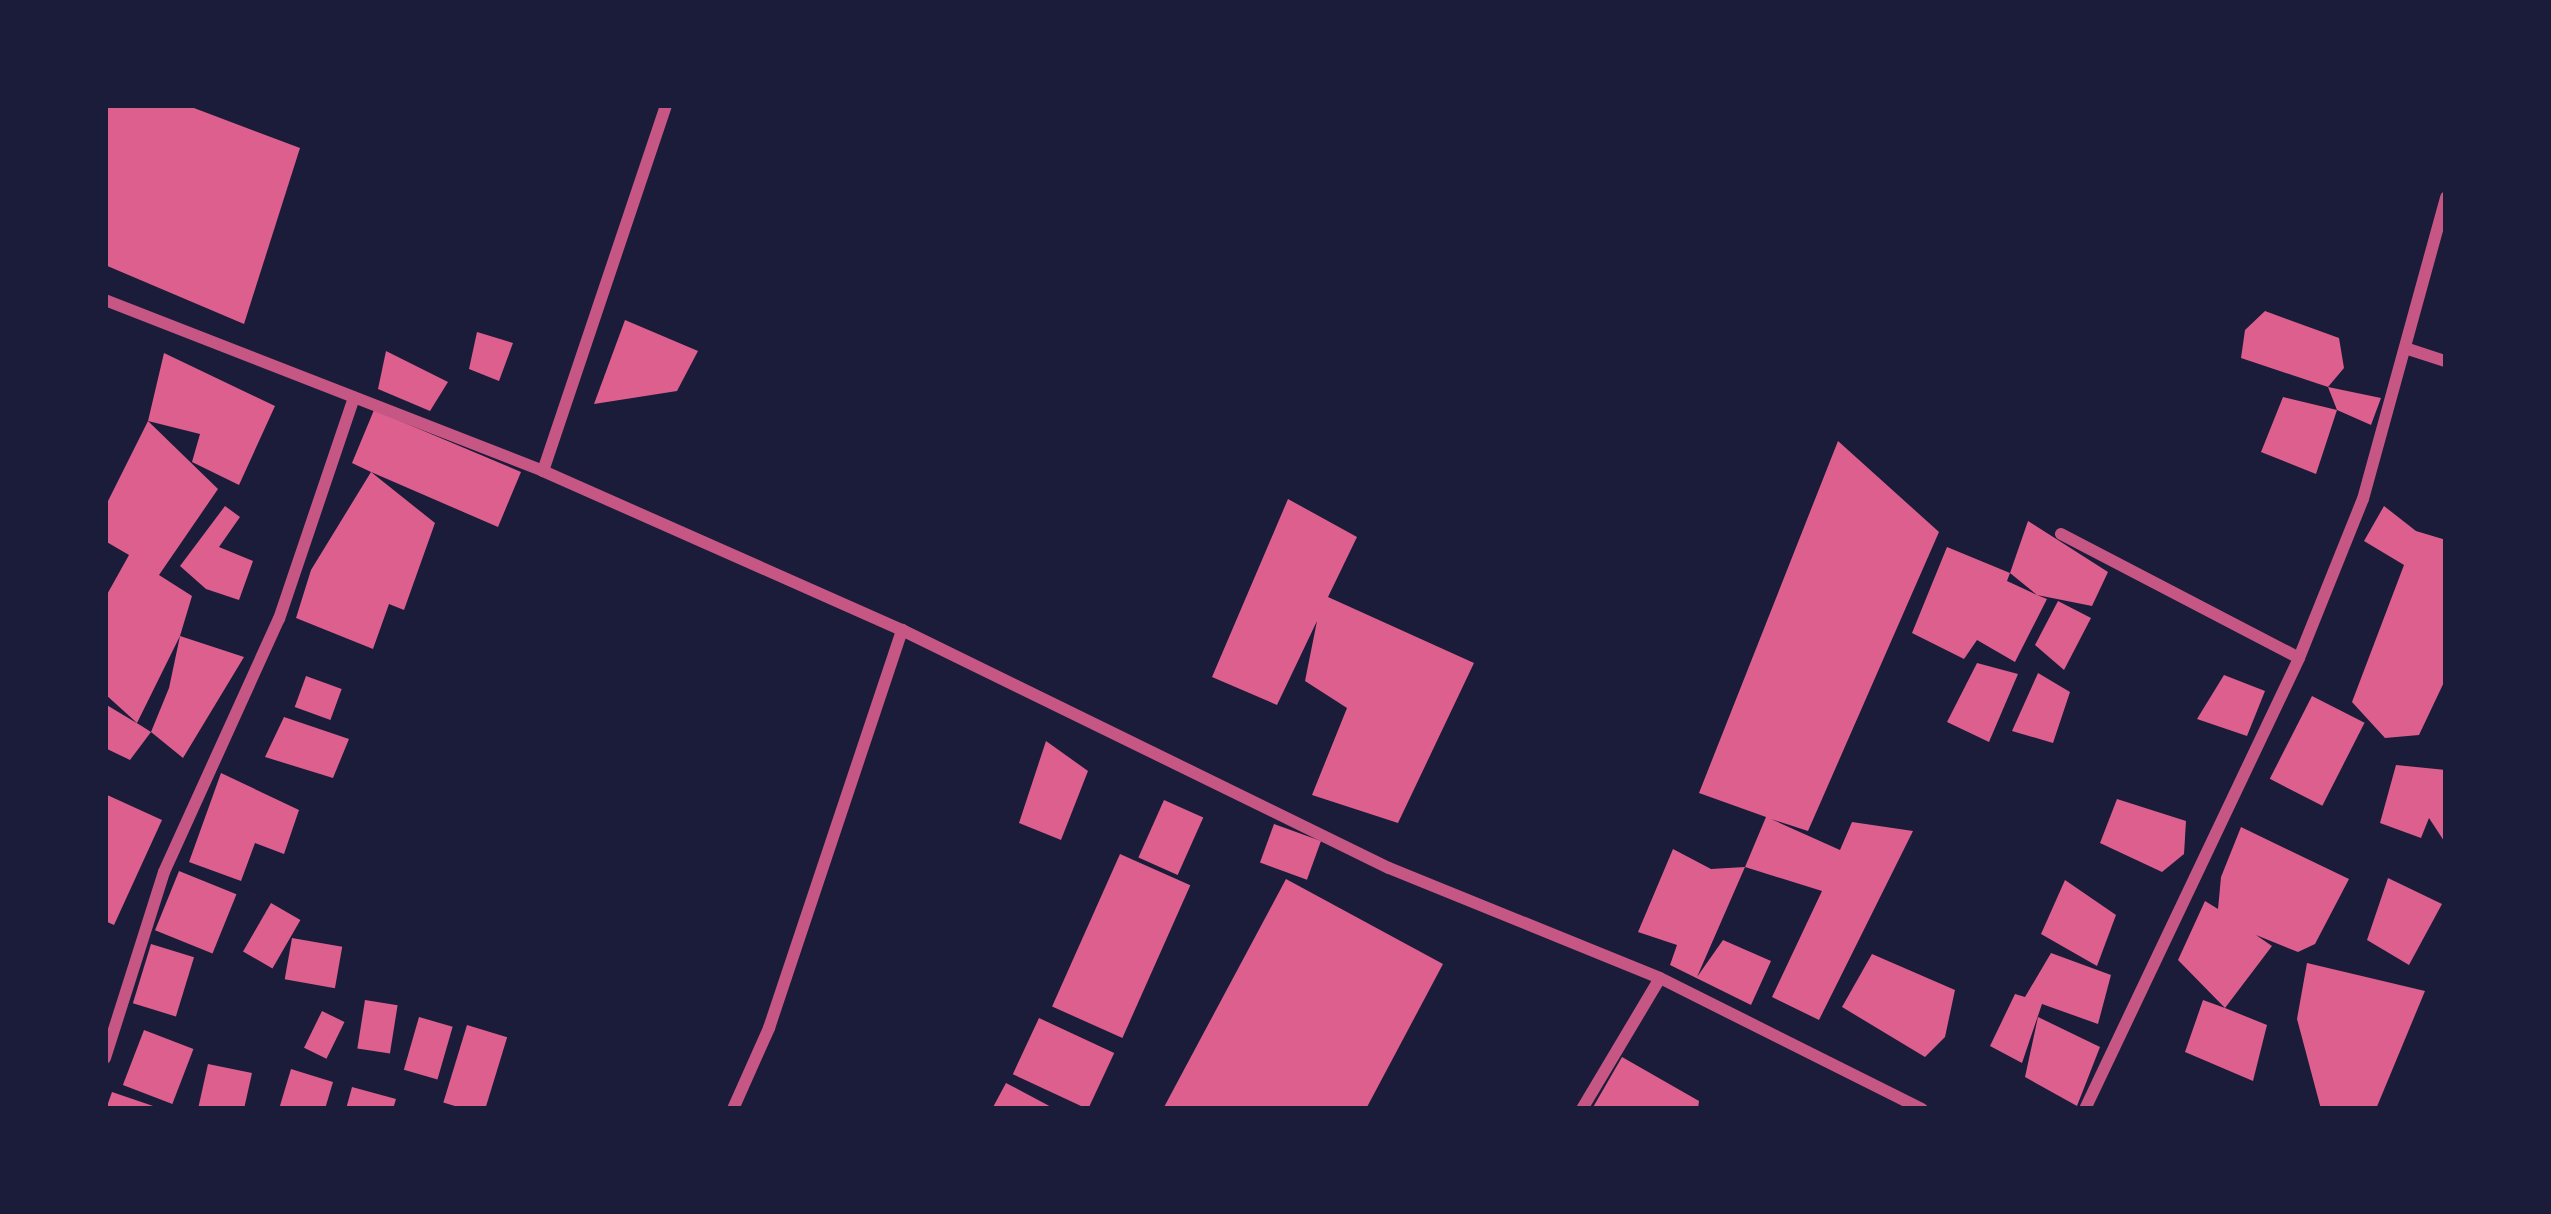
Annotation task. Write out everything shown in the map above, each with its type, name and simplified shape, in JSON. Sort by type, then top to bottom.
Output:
[{"type":"street","points":[[543,471],[666,105]]},
{"type":"street","points":[[2085,1109],[2299,658],[2363,499],[2408,350],[2446,196]]},
{"type":"street","points":[[105,300],[543,471],[902,630],[1389,868],[1660,978],[1922,1109]]},
{"type":"street","points":[[2408,350],[2446,361]]},
{"type":"street","points":[[105,1058],[164,872],[279,620],[354,397]]},
{"type":"street","points":[[2061,534],[2299,658]]},
{"type":"street","points":[[733,1109],[769,1028],[902,630]]},
{"type":"street","points":[[1582,1109],[1660,978]]},
{"type":"building","points":[[105,105],[186,105],[300,148],[244,324],[105,265]]},
{"type":"building","points":[[2265,311],[2339,338],[2344,368],[2328,387],[2241,358],[2245,330]]},
{"type":"building","points":[[625,320],[698,351],[677,391],[594,404]]},
{"type":"building","points":[[477,332],[513,343],[499,381],[469,369]]},
{"type":"building","points":[[386,351],[448,382],[430,411],[378,389]]},
{"type":"building","points":[[164,353],[275,406],[239,485],[192,462],[200,434],[148,421]]},
{"type":"building","points":[[2328,387],[2381,398],[2371,425],[2337,410]]},
{"type":"building","points":[[2283,397],[2337,410],[2316,474],[2261,452]]},
{"type":"building","points":[[374,410],[521,472],[498,527],[352,463]]},
{"type":"building","points":[[148,421],[218,489],[159,575],[192,596],[180,636],[137,723],[105,694],[105,598],[129,555],[105,541],[105,507]]},
{"type":"building","points":[[1838,441],[1939,532],[1808,831],[1771,819],[1840,850],[1852,822],[1913,831],[1819,1020],[1772,997],[1822,891],[1745,867],[1766,817],[1699,793]]},
{"type":"building","points":[[371,472],[435,523],[404,610],[389,604],[373,649],[296,618],[311,570]]},
{"type":"building","points":[[1288,499],[1357,537],[1328,597],[1474,663],[1398,823],[1312,795],[1347,708],[1305,681],[1317,621],[1277,705],[1212,677]]},
{"type":"building","points":[[225,506],[240,517],[219,547],[253,561],[239,600],[206,589],[180,566]]},
{"type":"building","points":[[2384,506],[2416,531],[2446,540],[2446,678],[2419,735],[2385,738],[2352,702],[2404,565],[2364,541]]},
{"type":"building","points":[[2028,521],[2108,572],[2092,606],[2037,595],[2010,573]]},
{"type":"building","points":[[1947,547],[2010,573],[2007,581],[2047,599],[2015,662],[1977,640],[1964,659],[1912,633]]},
{"type":"building","points":[[2058,601],[2091,618],[2064,670],[2035,645]]},
{"type":"building","points":[[180,636],[244,657],[183,758],[151,732],[169,688]]},
{"type":"building","points":[[1977,663],[2018,674],[1989,742],[1947,722]]},
{"type":"building","points":[[2038,673],[2070,692],[2053,743],[2012,731]]},
{"type":"building","points":[[2224,675],[2265,691],[2247,736],[2197,719]]},
{"type":"building","points":[[306,676],[342,689],[330,720],[295,707]]},
{"type":"building","points":[[2312,696],[2365,723],[2322,806],[2270,779]]},
{"type":"building","points":[[105,704],[140,725],[151,732],[130,760],[105,748]]},
{"type":"building","points":[[284,717],[349,739],[333,778],[265,757]]},
{"type":"building","points":[[1046,741],[1088,771],[1061,840],[1019,823]]},
{"type":"building","points":[[2396,765],[2446,770],[2446,844],[2429,818],[2421,838],[2380,823]]},
{"type":"building","points":[[221,773],[299,810],[284,854],[255,843],[241,881],[189,862]]},
{"type":"building","points":[[105,794],[162,820],[114,925],[105,921]]},
{"type":"building","points":[[2117,799],[2186,821],[2184,854],[2162,872],[2100,843]]},
{"type":"building","points":[[1164,800],[1203,817],[1178,875],[1138,858]]},
{"type":"building","points":[[1274,824],[1321,841],[1307,880],[1260,863]]},
{"type":"building","points":[[2241,827],[2349,879],[2315,944],[2298,952],[2256,935],[2272,946],[2225,1008],[2178,960],[2205,901],[2218,909],[2221,877]]},
{"type":"building","points":[[1673,849],[1711,869],[1745,867],[1697,977],[1723,940],[1771,961],[1751,1005],[1670,965],[1677,945],[1638,932]]},
{"type":"building","points":[[1120,854],[1190,885],[1122,1038],[1052,1007]]},
{"type":"building","points":[[179,871],[236,894],[213,954],[155,930]]},
{"type":"building","points":[[2388,878],[2442,904],[2409,965],[2367,940]]},
{"type":"building","points":[[1286,879],[1443,964],[1366,1109],[1163,1109]]},
{"type":"building","points":[[2065,880],[2116,915],[2097,966],[2041,934]]},
{"type":"building","points":[[271,903],[300,920],[272,968],[243,951]]},
{"type":"building","points":[[292,938],[342,947],[335,988],[285,979]]},
{"type":"building","points":[[151,944],[194,957],[176,1016],[133,1003]]},
{"type":"building","points":[[2051,953],[2111,975],[2098,1024],[2042,1004],[2022,1063],[1990,1046],[2015,994],[2025,997]]},
{"type":"building","points":[[1872,954],[1955,990],[1945,1037],[1925,1057],[1842,1007]]},
{"type":"building","points":[[2307,963],[2425,991],[2376,1109],[2321,1109],[2297,1019]]},
{"type":"building","points":[[365,1000],[398,1005],[390,1054],[357,1048]]},
{"type":"building","points":[[2203,1000],[2267,1025],[2253,1081],[2185,1052]]},
{"type":"building","points":[[322,1011],[344,1022],[326,1059],[304,1048]]},
{"type":"building","points":[[419,1017],[453,1027],[437,1080],[404,1070]]},
{"type":"building","points":[[2038,1017],[2100,1047],[2077,1106],[2025,1077]]},
{"type":"building","points":[[1039,1018],[1114,1053],[1088,1109],[1013,1074]]},
{"type":"building","points":[[467,1025],[507,1037],[485,1109],[443,1102]]},
{"type":"building","points":[[144,1030],[193,1049],[172,1104],[123,1085]]},
{"type":"building","points":[[1622,1057],[1699,1101],[1698,1109],[1592,1109]]},
{"type":"building","points":[[208,1064],[252,1073],[244,1109],[198,1109]]},
{"type":"building","points":[[291,1069],[333,1082],[325,1109],[279,1109]]},
{"type":"building","points":[[1006,1083],[1055,1109],[992,1109]]},
{"type":"building","points":[[352,1087],[396,1099],[393,1109],[346,1109]]},
{"type":"building","points":[[112,1092],[159,1108],[159,1109],[106,1109]]}]
